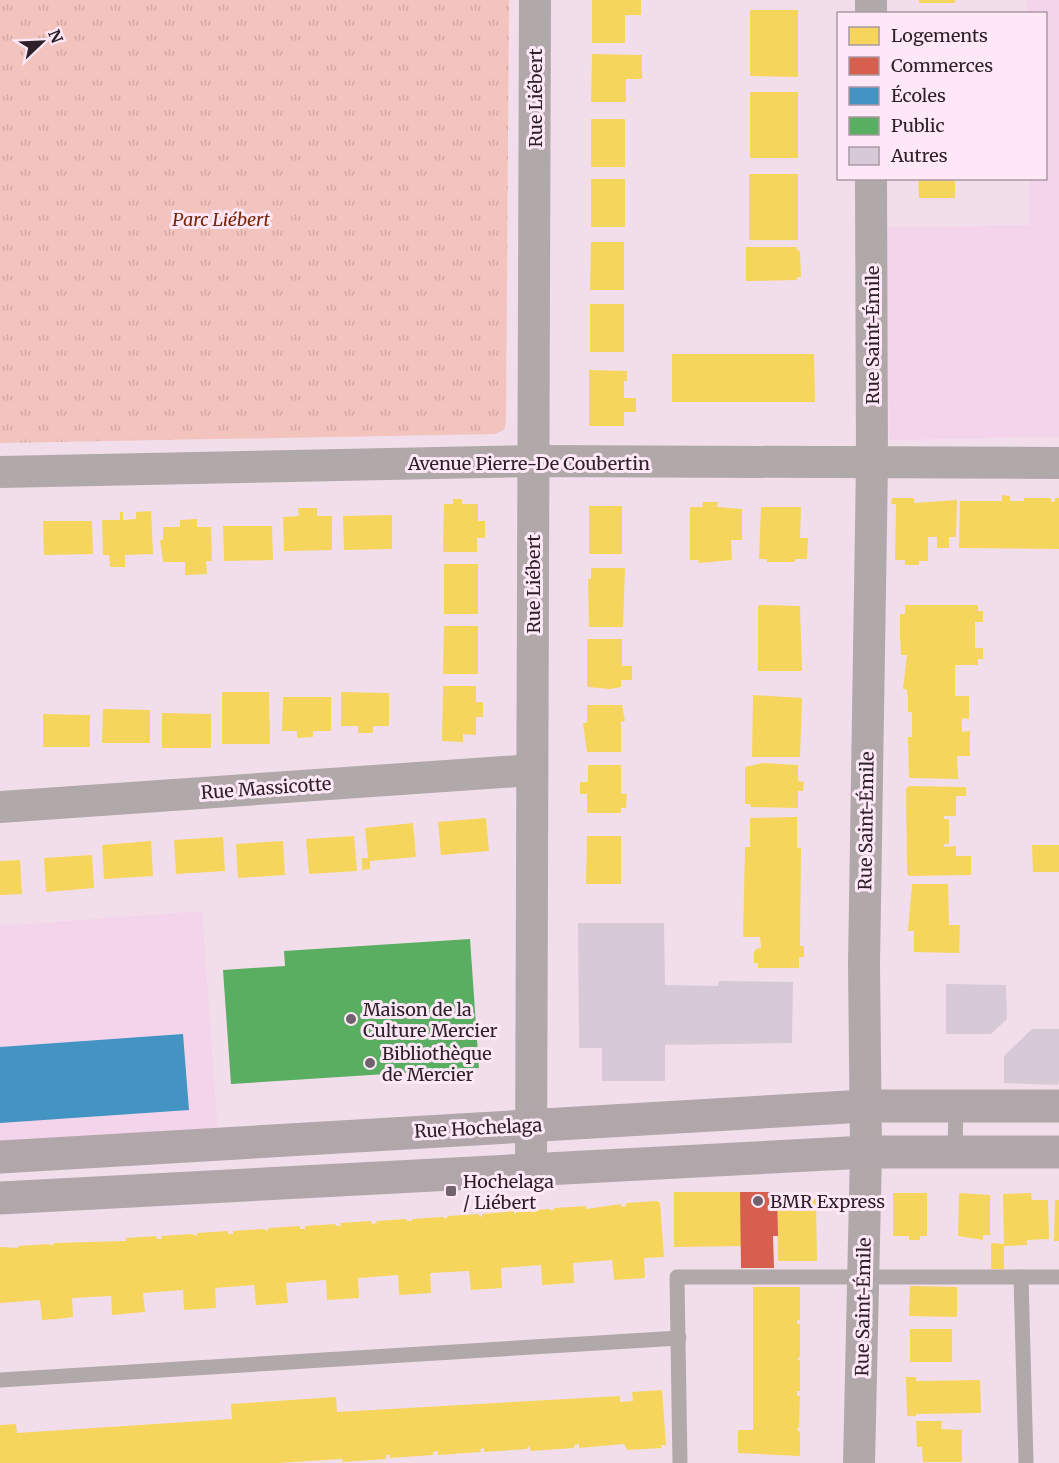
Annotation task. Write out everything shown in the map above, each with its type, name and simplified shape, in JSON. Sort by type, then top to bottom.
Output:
[{"type":"main road","name":"Rue Hochelaga","points":[[0,1157],[866,1106],[1059,1106]]},
{"type":"main road","points":[[0,1198],[866,1152],[1059,1152]]},
{"type":"street","name":"Rue Liébert","points":[[531,1168],[535,0]]},
{"type":"street","name":"Rue Saint-Émile","points":[[859,1463],[866,1152],[864,966],[872,464],[871,180]]},
{"type":"street","name":"Avenue Pierre-De Coubertin","points":[[0,472],[533,461],[1059,463]]},
{"type":"street","name":"Rue Massicotte","points":[[0,807],[532,770]]},
{"type":"lane","points":[[955,1152],[956,1106]]},
{"type":"lane","points":[[680,1463],[677,1277],[1059,1277]]},
{"type":"lane","points":[[1022,1277],[1026,1463]]},
{"type":"lane","points":[[0,1380],[679,1338]]},
{"type":"shaded area","points":[[1027,0],[1059,0],[1059,437],[889,440],[886,227],[1030,225],[1030,180],[1047,180],[1047,12],[1027,12]]},
{"type":"shaded area","points":[[202,911],[218,1133],[0,1144],[0,926]]},
{"type":"green space","name":"Parc Liébert","points":[[0,0],[509,0],[506,422],[504,430],[495,434],[0,443]]},
{"type":"building: Logements","points":[[592,0],[641,0],[641,15],[625,15],[625,43],[592,43]]},
{"type":"building: Logements","points":[[919,0],[955,0],[955,3],[919,3]]},
{"type":"building: Logements","points":[[750,10],[798,10],[798,77],[750,76]]},
{"type":"building: Logements","points":[[592,54],[642,55],[642,79],[626,79],[626,102],[591,102]]},
{"type":"building: Logements","points":[[750,92],[798,92],[798,158],[750,158]]},
{"type":"building: Logements","points":[[591,119],[625,119],[625,167],[591,167]]},
{"type":"building: Logements","points":[[749,174],[798,174],[798,240],[749,240]]},
{"type":"building: Logements","points":[[591,179],[625,179],[625,227],[591,227]]},
{"type":"building: Logements","points":[[918,180],[955,180],[955,198],[919,198]]},
{"type":"building: Logements","points":[[591,242],[624,242],[624,290],[590,290]]},
{"type":"building: Logements","points":[[746,247],[797,247],[800,251],[801,277],[797,277],[797,280],[746,281]]},
{"type":"building: Logements","points":[[590,304],[624,304],[624,352],[590,352]]},
{"type":"building: Logements","points":[[672,354],[814,354],[815,402],[672,402]]},
{"type":"building: Logements","points":[[589,370],[627,371],[627,381],[624,381],[624,398],[636,398],[636,412],[624,412],[624,426],[589,426]]},
{"type":"building: Logements","points":[[1002,495],[1010,496],[1010,501],[1024,501],[1024,498],[1051,498],[1051,502],[1059,498],[1059,549],[959,548],[960,501],[1002,501]]},
{"type":"building: Logements","points":[[892,498],[914,498],[914,503],[957,500],[956,537],[949,537],[949,548],[937,548],[937,537],[928,537],[928,561],[919,561],[919,565],[905,565],[905,560],[895,560],[896,504],[891,504]]},
{"type":"building: Logements","points":[[453,499],[462,499],[462,504],[478,504],[478,521],[485,521],[485,538],[477,538],[477,552],[443,552],[444,504],[453,504]]},
{"type":"building: Logements","points":[[703,502],[718,502],[717,507],[742,509],[742,540],[731,540],[732,560],[699,563],[698,560],[690,560],[690,507],[702,507]]},
{"type":"building: Logements","points":[[589,506],[622,506],[622,554],[589,554]]},
{"type":"building: Logements","points":[[761,507],[801,507],[800,538],[808,538],[807,559],[795,559],[795,562],[767,562],[767,559],[759,559]]},
{"type":"building: Logements","points":[[298,508],[317,508],[317,516],[332,516],[332,550],[284,551],[283,517],[299,516]]},
{"type":"building: Logements","points":[[151,511],[153,554],[125,555],[125,567],[110,567],[109,555],[103,555],[102,520],[120,520],[120,512],[123,512],[123,520],[136,519],[136,512]]},
{"type":"building: Logements","points":[[392,515],[392,549],[344,550],[343,516]]},
{"type":"building: Logements","points":[[197,519],[197,527],[211,527],[212,561],[206,561],[207,574],[185,575],[185,562],[163,562],[160,540],[163,540],[163,527],[180,527],[180,520]]},
{"type":"building: Logements","points":[[43,521],[92,521],[93,554],[44,555]]},
{"type":"building: Logements","points":[[223,526],[272,526],[273,560],[224,561]]},
{"type":"building: Logements","points":[[444,564],[478,564],[478,614],[444,614]]},
{"type":"building: Logements","points":[[591,568],[625,568],[623,627],[589,627],[588,579],[591,579]]},
{"type":"building: Logements","points":[[758,605],[800,606],[802,671],[758,671]]},
{"type":"building: Logements","points":[[905,605],[978,605],[978,611],[983,611],[983,622],[975,622],[975,648],[983,648],[983,659],[978,659],[978,665],[955,665],[955,696],[969,696],[969,719],[962,718],[962,732],[970,731],[970,756],[957,756],[958,779],[909,778],[908,737],[912,737],[912,712],[908,712],[908,696],[906,689],[903,689],[907,655],[901,655],[900,635],[900,614],[905,614]]},
{"type":"building: Logements","points":[[444,626],[478,626],[478,674],[443,674]]},
{"type":"building: Logements","points":[[587,639],[622,639],[622,666],[632,666],[632,680],[621,680],[621,687],[610,689],[587,687]]},
{"type":"building: Logements","points":[[443,686],[476,686],[476,702],[483,702],[483,717],[476,717],[476,735],[463,734],[463,742],[442,741]]},
{"type":"building: Logements","points":[[222,692],[269,692],[270,744],[222,744]]},
{"type":"building: Logements","points":[[341,692],[389,693],[389,726],[373,726],[373,733],[358,733],[358,726],[341,726]]},
{"type":"building: Logements","points":[[753,695],[802,698],[800,757],[752,757]]},
{"type":"building: Logements","points":[[283,697],[331,697],[331,731],[313,731],[313,737],[297,738],[297,731],[282,731]]},
{"type":"building: Logements","points":[[587,705],[622,705],[625,721],[621,722],[621,752],[587,752],[583,723],[587,723]]},
{"type":"building: Logements","points":[[103,709],[150,710],[150,743],[102,743]]},
{"type":"building: Logements","points":[[162,713],[211,714],[211,748],[162,748]]},
{"type":"building: Logements","points":[[43,714],[90,715],[90,747],[43,747]]},
{"type":"building: Logements","points":[[763,763],[798,765],[798,781],[804,782],[803,791],[798,791],[798,808],[750,807],[751,804],[745,804],[745,767]]},
{"type":"building: Logements","points":[[588,765],[621,765],[621,794],[627,794],[626,808],[621,808],[621,813],[587,813],[587,794],[580,794],[580,782],[588,782]]},
{"type":"building: Logements","points":[[909,786],[966,787],[966,796],[956,796],[956,816],[944,816],[944,819],[949,819],[949,844],[944,844],[944,847],[956,846],[956,856],[971,856],[971,875],[909,876],[907,873],[906,789]]},
{"type":"building: Logements","points":[[797,817],[797,848],[801,848],[800,946],[804,946],[804,957],[799,957],[799,968],[758,968],[758,963],[754,963],[754,952],[761,948],[760,937],[743,937],[745,847],[750,847],[750,818]]},
{"type":"building: Logements","points":[[486,818],[489,851],[441,855],[438,822]]},
{"type":"building: Logements","points":[[413,823],[416,857],[370,861],[370,869],[362,870],[362,858],[368,858],[365,828]]},
{"type":"building: Logements","points":[[354,836],[357,871],[309,874],[306,839]]},
{"type":"building: Logements","points":[[587,836],[621,836],[621,884],[586,884]]},
{"type":"building: Logements","points":[[223,837],[225,871],[176,874],[174,840]]},
{"type":"building: Logements","points":[[151,841],[153,876],[104,879],[102,845]]},
{"type":"building: Logements","points":[[283,841],[285,875],[238,878],[236,844]]},
{"type":"building: Logements","points":[[1032,845],[1059,845],[1059,872],[1033,872]]},
{"type":"building: Logements","points":[[92,855],[94,888],[46,892],[44,858]]},
{"type":"building: Logements","points":[[20,860],[22,894],[0,895],[0,861]]},
{"type":"building: Logements","points":[[912,884],[948,884],[949,925],[960,925],[959,953],[914,952],[914,931],[908,931]]},
{"type":"building: Logements","points":[[674,1192],[740,1192],[742,1246],[674,1247]]},
{"type":"building: Logements","points":[[893,1193],[927,1193],[927,1236],[920,1236],[920,1240],[909,1240],[909,1236],[893,1236]]},
{"type":"building: Logements","points":[[959,1193],[990,1195],[990,1235],[983,1235],[983,1240],[958,1236]]},
{"type":"building: Logements","points":[[1031,1193],[1032,1200],[1048,1200],[1049,1239],[1027,1240],[1027,1245],[1004,1246],[1003,1194]]},
{"type":"building: Logements","points":[[777,1199],[816,1199],[817,1261],[778,1261]]},
{"type":"building: Logements","points":[[1055,1200],[1059,1200],[1059,1241],[1054,1241]]},
{"type":"building: Logements","points":[[657,1201],[660,1203],[664,1257],[644,1258],[645,1278],[614,1280],[612,1260],[573,1263],[574,1283],[542,1285],[541,1265],[501,1268],[502,1288],[471,1290],[469,1271],[430,1273],[431,1293],[399,1295],[398,1275],[358,1278],[359,1298],[327,1300],[326,1280],[286,1283],[288,1303],[256,1305],[254,1285],[215,1288],[216,1308],[184,1310],[183,1290],[143,1293],[145,1312],[112,1315],[111,1296],[72,1298],[73,1317],[57,1319],[42,1320],[40,1300],[0,1303],[0,1247],[18,1248],[18,1246],[49,1244],[52,1246],[54,1243],[126,1241],[126,1238],[156,1236],[157,1239],[162,1239],[161,1236],[192,1234],[197,1236],[197,1233],[228,1231],[228,1234],[233,1234],[233,1231],[264,1229],[267,1231],[269,1228],[300,1226],[300,1229],[305,1229],[305,1226],[335,1224],[341,1226],[340,1223],[371,1221],[372,1224],[377,1223],[376,1221],[407,1219],[407,1221],[412,1221],[412,1219],[443,1217],[446,1219],[448,1216],[478,1214],[481,1217],[483,1214],[514,1211],[514,1214],[519,1211],[550,1209],[552,1211],[555,1208],[586,1206],[586,1209],[621,1204],[621,1207],[626,1206],[626,1203]]},
{"type":"building: Logements","points":[[991,1243],[1004,1244],[1004,1269],[991,1269]]},
{"type":"building: Logements","points":[[910,1286],[957,1287],[957,1317],[909,1316]]},
{"type":"building: Logements","points":[[753,1287],[800,1287],[800,1320],[797,1320],[797,1324],[800,1324],[800,1356],[797,1359],[800,1360],[800,1391],[797,1391],[797,1396],[800,1396],[797,1430],[800,1432],[800,1456],[738,1453],[738,1430],[753,1430]]},
{"type":"building: Logements","points":[[910,1329],[952,1329],[952,1362],[910,1362]]},
{"type":"building: Logements","points":[[906,1377],[916,1377],[916,1381],[980,1380],[981,1413],[907,1416]]},
{"type":"building: Logements","points":[[662,1390],[666,1445],[661,1445],[662,1448],[627,1450],[624,1444],[579,1448],[579,1444],[574,1445],[574,1448],[531,1451],[529,1446],[527,1449],[484,1452],[484,1448],[480,1449],[481,1452],[438,1455],[438,1451],[433,1452],[433,1455],[390,1458],[390,1455],[386,1455],[386,1459],[343,1462],[342,1459],[277,1463],[0,1463],[0,1425],[16,1424],[17,1433],[232,1419],[231,1404],[336,1397],[337,1412],[620,1396],[620,1402],[633,1401],[632,1392]]},
{"type":"building: Logements","points":[[916,1421],[942,1421],[941,1429],[962,1430],[962,1462],[923,1462],[922,1447],[917,1447]]},
{"type":"building: Commerces","points":[[740,1192],[777,1192],[778,1236],[773,1236],[774,1268],[741,1268]]},
{"type":"building: Écoles","points":[[183,1034],[189,1110],[0,1123],[0,1047]]},
{"type":"building: Public","name":"Maison de la Culture Mercier","points":[[470,939],[479,1068],[231,1084],[223,970],[285,966],[284,951]]},
{"type":"building: Autres","points":[[578,923],[664,923],[665,985],[718,986],[719,981],[793,982],[792,1043],[665,1045],[665,1081],[602,1081],[602,1048],[579,1048]]},
{"type":"building: Autres","points":[[946,984],[1006,985],[1007,1019],[991,1034],[946,1034]]},
{"type":"building: Autres","points":[[1032,1029],[1059,1029],[1059,1082],[1057,1085],[1004,1083],[1004,1056]]},
{"type":"place","name":"Maison de la Culture Mercier","points":[[351,1019]]},
{"type":"place","name":"Bibliothèque de Mercier","points":[[370,1063]]},
{"type":"place","name":"Hochelaga / Liébert","points":[[451,1191]]},
{"type":"place","name":"BMR Express","points":[[758,1201]]}]
